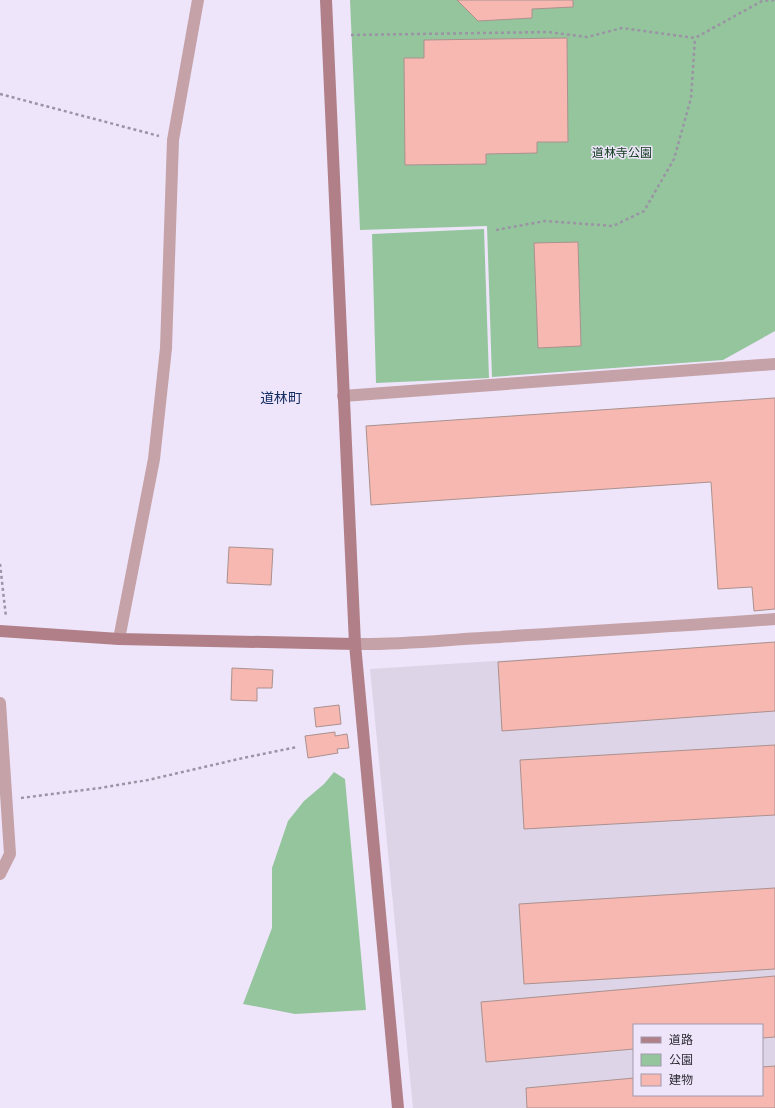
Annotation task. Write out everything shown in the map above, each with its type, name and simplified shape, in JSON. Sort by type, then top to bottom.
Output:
[{"type":"street","points":[[119,639],[154,459],[166,348],[173,140],[198,0]]},
{"type":"street","points":[[326,0],[355,644],[398,1108]]},
{"type":"street","points":[[343,396],[775,364]]},
{"type":"street","points":[[4,631],[119,639],[376,645],[687,626],[775,619]]},
{"type":"street","points":[[0,703],[10,854],[0,874]]},
{"type":"path","points":[[351,35],[548,32],[587,37],[622,28],[695,38],[762,1],[775,0]]},
{"type":"path","points":[[496,230],[545,221],[613,226],[644,211],[674,159],[691,98],[695,38]]},
{"type":"path","points":[[0,94],[173,140]]},
{"type":"path","points":[[0,564],[4,631]]},
{"type":"path","points":[[6,799],[100,788],[148,780],[297,747]]},
{"type":"shaded area","points":[[775,643],[775,1108],[413,1108],[370,669]]},
{"type":"green space","name":"道林寺公園","points":[[350,0],[775,0],[775,331],[723,360],[492,377],[487,226],[360,230]]},
{"type":"green space","points":[[484,229],[489,378],[376,383],[372,234]]},
{"type":"green space","points":[[334,772],[345,779],[366,1010],[295,1014],[243,1004],[272,928],[272,868],[288,821],[304,801],[324,784]]},
{"type":"building","points":[[457,0],[573,0],[573,7],[532,9],[532,18],[478,21]]},
{"type":"building","points":[[567,38],[568,142],[537,142],[537,153],[486,154],[486,164],[405,165],[404,58],[424,58],[424,40]]},
{"type":"building","points":[[578,242],[581,346],[538,348],[534,243]]},
{"type":"building","points":[[775,398],[775,609],[754,611],[752,587],[718,589],[711,482],[371,505],[366,426]]},
{"type":"building","points":[[229,547],[273,549],[271,585],[227,583]]},
{"type":"building","points":[[775,642],[775,711],[502,731],[498,662]]},
{"type":"building","points":[[232,668],[273,670],[272,688],[257,688],[257,701],[231,700]]},
{"type":"building","points":[[339,705],[341,724],[316,727],[314,708]]},
{"type":"building","points":[[335,732],[335,736],[347,734],[349,748],[337,749],[338,753],[308,758],[305,736]]},
{"type":"building","points":[[775,745],[775,815],[524,829],[520,760]]},
{"type":"building","points":[[775,888],[775,969],[524,984],[519,904]]},
{"type":"building","points":[[775,976],[775,1037],[763,1038],[763,1024],[633,1024],[633,1049],[486,1062],[481,1002]]},
{"type":"building","points":[[775,1066],[775,1108],[527,1108],[526,1088],[633,1078],[633,1096],[763,1096],[763,1067]]},
{"type":"district","name":"道林町","points":[[281,398]]}]
